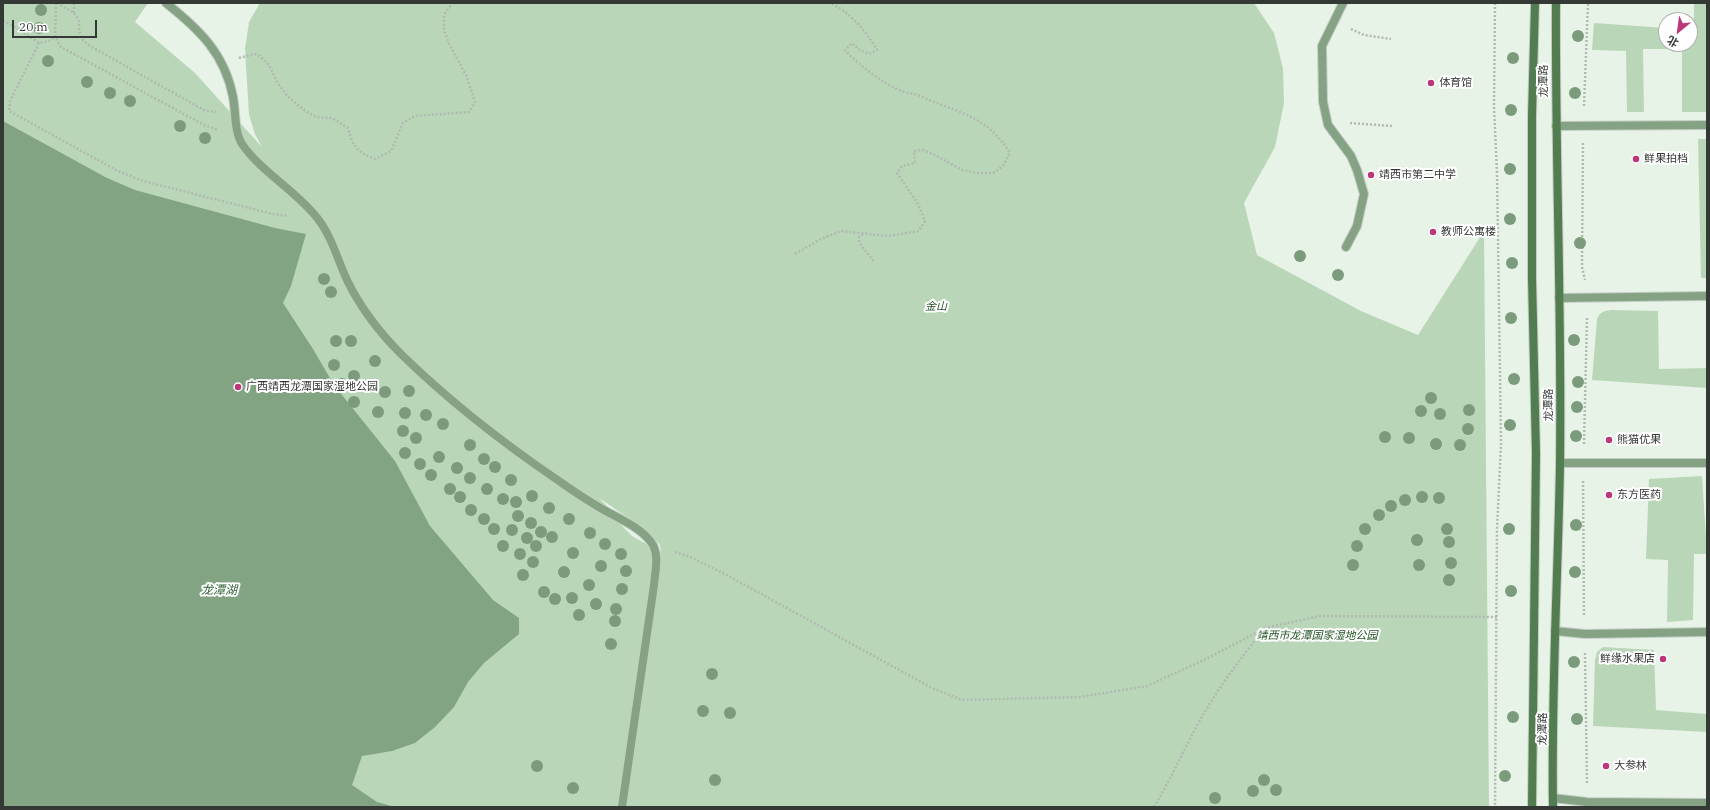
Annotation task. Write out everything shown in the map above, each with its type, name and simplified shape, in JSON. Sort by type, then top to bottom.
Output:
[{"type":"main road","name":"龙潭路","points":[[1532,807],[1536,454],[1532,278],[1532,116],[1535,3]]},
{"type":"main road","name":"龙潭路","points":[[1553,807],[1555,631],[1560,463],[1556,3]]},
{"type":"street","points":[[166,3],[198,32],[221,59],[230,84],[242,143],[257,160],[317,217],[323,225],[348,282],[369,319],[400,354],[488,430],[559,481],[643,534],[655,549],[654,585],[622,807]]},
{"type":"street","points":[[1343,3],[1322,46],[1322,102],[1328,125],[1351,156],[1364,194],[1357,226],[1346,247]]},
{"type":"street","points":[[1556,126],[1707,125]]},
{"type":"street","points":[[1559,298],[1707,296]]},
{"type":"street","points":[[1560,463],[1707,463]]},
{"type":"street","points":[[1555,631],[1585,634],[1707,632]]},
{"type":"street","points":[[1553,798],[1587,802],[1707,803]]},
{"type":"path","points":[[236,116],[228,112],[212,112],[204,110],[90,46],[83,40],[79,31],[79,21],[74,13],[57,3],[55,37],[61,48],[204,125],[216,130],[239,134]]},
{"type":"path","points":[[74,3],[74,13]]},
{"type":"path","points":[[221,59],[255,54],[260,56],[269,65],[277,82],[288,97],[304,110],[316,117],[332,118],[348,128],[351,141],[361,154],[376,159],[391,151],[403,123],[415,116],[469,112],[475,102],[466,75],[449,44],[444,29],[444,15],[452,3]]},
{"type":"path","points":[[795,254],[821,239],[841,231],[888,236],[919,231],[925,221],[918,204],[897,173],[902,166],[915,163],[914,151],[923,150],[962,170],[976,173],[993,173],[1003,166],[1010,153],[1001,138],[982,122],[956,109],[918,95],[901,91],[884,82],[854,60],[845,50],[852,43],[860,50],[869,54],[877,50],[872,41],[860,28],[836,6],[830,3]]},
{"type":"path","points":[[1495,3],[1494,107],[1497,172],[1502,443],[1497,530],[1498,617],[1495,807]]},
{"type":"path","points":[[1587,802],[1583,464],[1588,297],[1582,267],[1588,3]]},
{"type":"path","points":[[3,21],[16,27],[38,43],[49,41],[55,37]]},
{"type":"path","points":[[1364,35],[1391,39]]},
{"type":"path","points":[[38,43],[10,101],[9,112],[118,171],[143,181],[273,214],[317,217]]},
{"type":"path","points":[[1359,123],[1392,126]]},
{"type":"path","points":[[863,234],[859,238],[859,242],[874,262]]},
{"type":"path","points":[[655,549],[688,556],[780,604],[932,688],[962,700],[1080,697],[1147,686],[1206,660],[1265,628],[1320,616],[1498,617]]},
{"type":"path","points":[[1154,807],[1168,783],[1190,738],[1216,694],[1265,628]]},
{"type":"green space","points":[[3,3],[148,3],[135,22],[195,73],[262,147],[255,134],[249,115],[245,49],[249,22],[260,3],[1254,3],[1274,33],[1283,68],[1284,103],[1275,147],[1244,203],[1257,255],[1361,311],[1418,335],[1484,231],[1489,807],[3,807]],"holes":[[[599,498],[645,529],[660,545],[661,552],[632,536],[620,524],[618,517]]]},
{"type":"green space","points":[[1694,3],[1707,3],[1707,112],[1682,112],[1682,52],[1698,52],[1698,12],[1694,12]]},
{"type":"green space","points":[[1594,23],[1658,27],[1658,49],[1643,49],[1644,112],[1627,112],[1626,51],[1592,50]]},
{"type":"green space","points":[[1698,139],[1707,139],[1707,278],[1701,278]]},
{"type":"green space","points":[[1611,310],[1658,311],[1659,369],[1707,368],[1707,388],[1592,380],[1597,319],[1602,312]]},
{"type":"green space","points":[[1702,476],[1707,554],[1694,554],[1693,620],[1667,622],[1668,560],[1646,559],[1649,479]]},
{"type":"green space","points":[[1603,647],[1654,650],[1656,710],[1707,714],[1707,732],[1593,726],[1595,660],[1597,652]]},
{"type":"water","name":"龙潭湖","points":[[3,121],[107,178],[135,190],[275,228],[306,234],[291,286],[283,303],[334,385],[395,461],[430,526],[493,600],[519,618],[519,634],[484,663],[468,682],[454,707],[435,727],[415,743],[392,751],[362,756],[352,785],[377,802],[395,807],[3,807]]},
{"type":"place","name":"体育馆","points":[[1431,83]]},
{"type":"place","name":"鲜果拍档","points":[[1636,159]]},
{"type":"place","name":"靖西市第二中学","points":[[1371,175]]},
{"type":"place","name":"教师公寓楼","points":[[1433,232]]},
{"type":"place","name":"广西靖西龙潭国家湿地公园","points":[[238,387]]},
{"type":"place","name":"熊猫优果","points":[[1609,440]]},
{"type":"place","name":"东方医药","points":[[1609,495]]},
{"type":"place","name":"鲜缘水果店","points":[[1663,659]]},
{"type":"place","name":"大参林","points":[[1606,766]]},
{"type":"park label","name":"金山","points":[[936,307]]},
{"type":"park label","name":"靖西市龙潭国家湿地公园","points":[[1317,636]]}]
